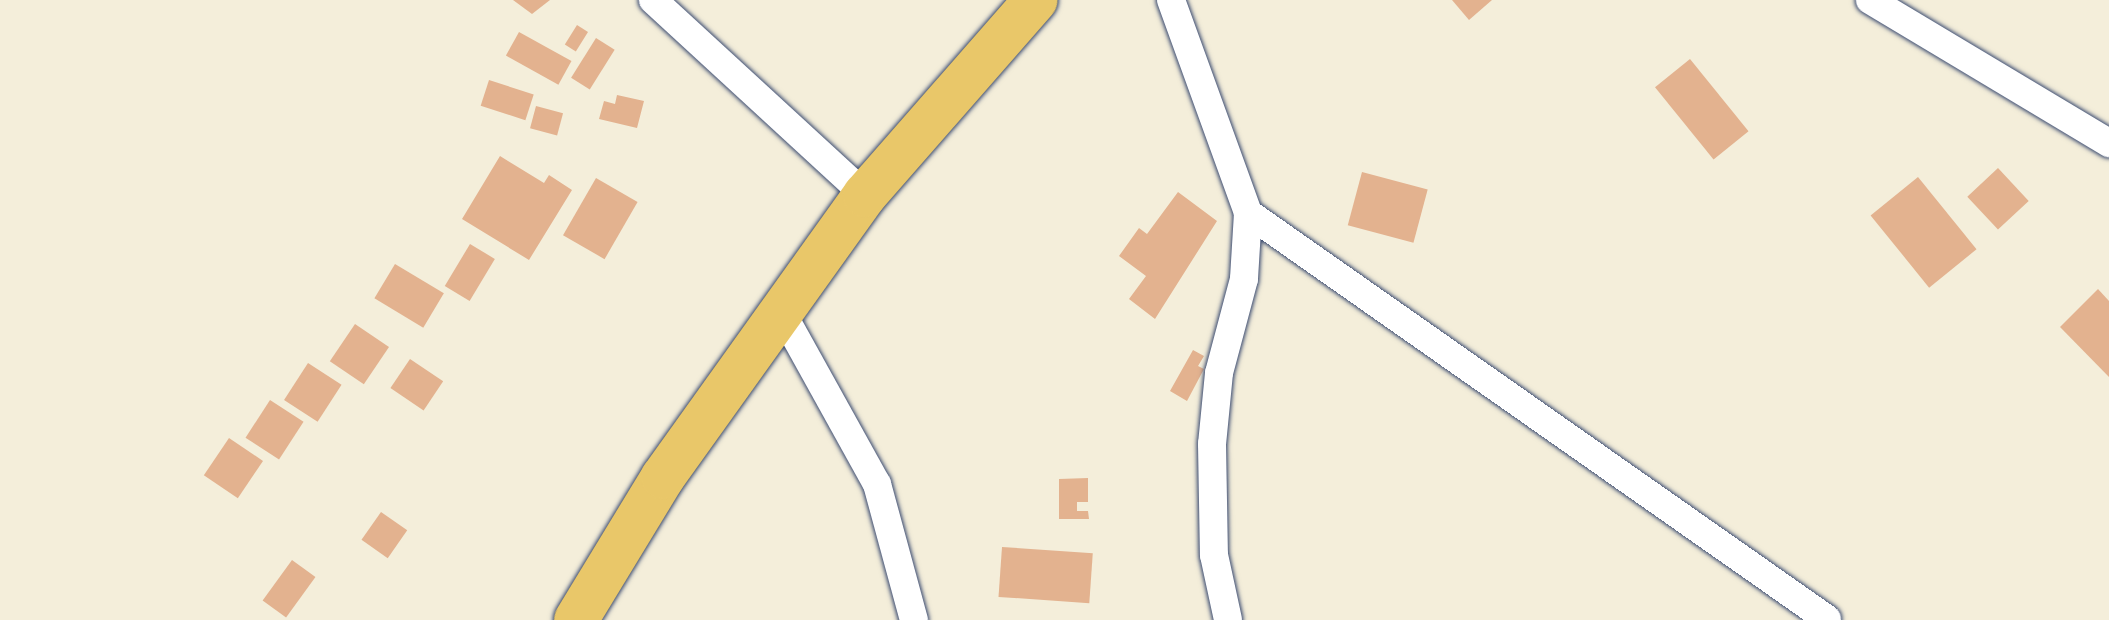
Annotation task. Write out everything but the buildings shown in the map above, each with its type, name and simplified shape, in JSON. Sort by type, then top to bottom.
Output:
[{"type":"highway","points":[[576,620],[663,477],[865,195],[1036,0]]},
{"type":"street","points":[[653,0],[865,195]]},
{"type":"street","points":[[1171,0],[1248,213],[1244,279],[1219,373],[1212,444],[1214,555],[1228,620]]},
{"type":"street","points":[[1870,0],[2109,143]]},
{"type":"street","points":[[1248,213],[1827,619]]},
{"type":"street","points":[[781,311],[877,484],[914,620]]}]
